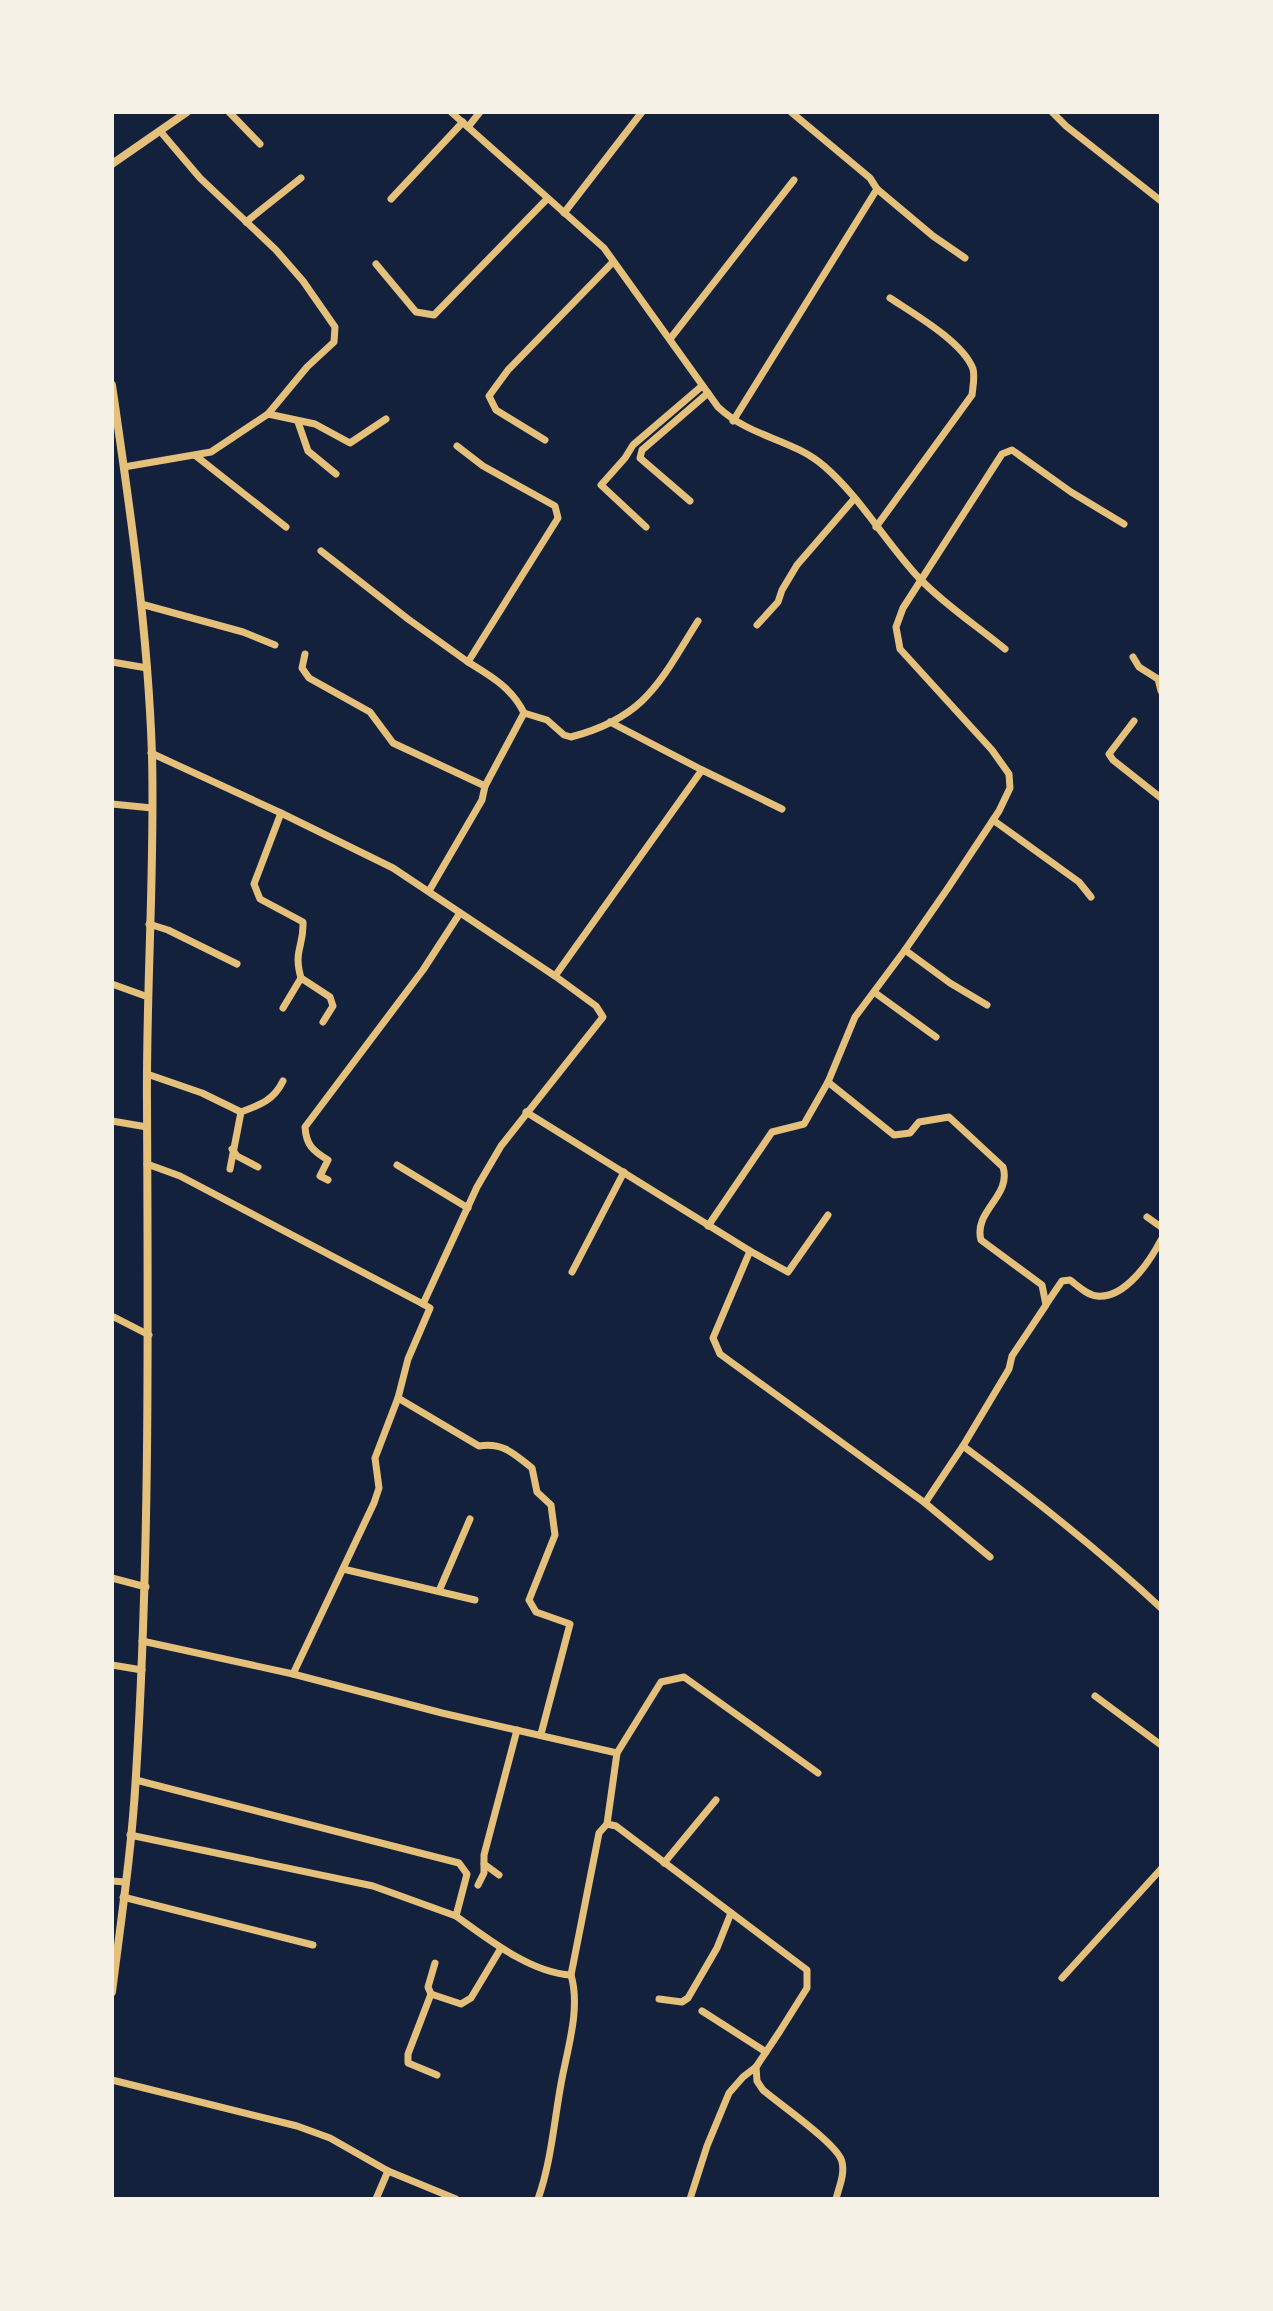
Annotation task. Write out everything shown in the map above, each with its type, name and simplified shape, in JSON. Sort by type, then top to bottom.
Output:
[{"type":"street","points":[[112,164],[187,112]]},
{"type":"street","points":[[229,112],[260,144]]},
{"type":"street","points":[[451,112],[604,248],[702,386],[733,421],[752,432],[798,449],[824,466],[921,580],[1005,649]]},
{"type":"street","points":[[391,199],[480,112]]},
{"type":"street","points":[[564,213],[642,112]]},
{"type":"street","points":[[791,112],[933,236],[965,258]]},
{"type":"street","points":[[1052,112],[1161,201]]},
{"type":"street","points":[[124,467],[196,456],[224,446],[268,414],[307,367],[334,342],[335,327],[303,281],[200,178],[160,131]]},
{"type":"street","points":[[246,222],[301,178]]},
{"type":"street","points":[[670,339],[794,180]]},
{"type":"street","points":[[733,421],[877,189]]},
{"type":"street","points":[[376,264],[416,312],[434,315],[547,199]]},
{"type":"street","points":[[545,440],[496,410],[489,396],[508,370],[613,262]]},
{"type":"street","points":[[876,527],[972,395],[974,382],[974,372],[963,354],[937,330],[890,298]]},
{"type":"street","points":[[112,385],[141,604],[147,668],[152,808],[147,1074],[149,1335],[146,1587],[136,1780],[125,1882],[116,1930],[112,1992]]},
{"type":"street","points":[[646,527],[601,485],[633,445],[702,386]]},
{"type":"street","points":[[690,501],[640,458],[642,450],[708,393]]},
{"type":"street","points":[[268,414],[315,424],[350,443],[386,419]]},
{"type":"street","points":[[298,422],[308,451],[336,474]]},
{"type":"street","points":[[457,446],[483,466],[555,506],[558,518],[468,662]]},
{"type":"street","points":[[708,1226],[772,1132],[804,1124],[828,1082],[855,1017],[905,950],[993,820],[1010,788],[1012,781],[1009,774],[992,750],[900,649],[896,627],[921,580],[1007,450],[1027,459],[1071,492],[1124,524]]},
{"type":"street","points":[[196,456],[286,527]]},
{"type":"street","points":[[757,625],[778,602],[797,565],[854,499]]},
{"type":"street","points":[[321,551],[408,619],[506,687],[514,694],[524,713],[547,720],[564,735],[571,737],[627,715],[650,694],[698,621]]},
{"type":"street","points":[[141,604],[243,632],[275,645]]},
{"type":"street","points":[[305,654],[302,668],[309,678],[370,712],[393,743],[485,786]]},
{"type":"street","points":[[1133,657],[1139,667],[1158,679],[1161,691]]},
{"type":"street","points":[[112,662],[147,668]]},
{"type":"street","points":[[429,891],[482,800],[485,786],[524,713]]},
{"type":"street","points":[[1134,721],[1109,754],[1161,798]]},
{"type":"street","points":[[610,722],[782,809]]},
{"type":"street","points":[[151,753],[393,868],[555,976],[596,1006],[603,1017],[501,1146],[423,1304]]},
{"type":"street","points":[[555,976],[702,770]]},
{"type":"street","points":[[112,804],[152,808]]},
{"type":"street","points":[[281,813],[254,884],[260,899],[303,922],[295,959],[301,978],[330,997],[333,1006],[323,1022]]},
{"type":"street","points":[[993,820],[1079,882],[1091,897]]},
{"type":"street","points":[[328,1180],[320,1176],[328,1160],[312,1151],[305,1127],[423,970],[460,913]]},
{"type":"street","points":[[149,924],[168,930],[237,964]]},
{"type":"street","points":[[905,950],[987,1005]]},
{"type":"street","points":[[283,1008],[301,978]]},
{"type":"street","points":[[112,984],[148,997]]},
{"type":"street","points":[[874,992],[936,1037]]},
{"type":"street","points":[[147,1074],[202,1093],[241,1112],[267,1102],[277,1094],[283,1081]]},
{"type":"street","points":[[828,1082],[894,1135],[910,1133],[919,1122],[949,1117],[994,1157],[1003,1167],[1006,1177],[1003,1187],[980,1222],[981,1240],[1042,1285],[1046,1305]]},
{"type":"street","points":[[230,1169],[241,1112]]},
{"type":"street","points":[[526,1112],[708,1226],[788,1272],[828,1215]]},
{"type":"street","points":[[112,1121],[147,1127]]},
{"type":"street","points":[[232,1149],[237,1156],[258,1167]]},
{"type":"street","points":[[147,1164],[180,1176],[430,1308],[408,1359],[398,1398],[375,1458],[379,1488],[293,1674]]},
{"type":"street","points":[[397,1165],[468,1208]]},
{"type":"street","points":[[572,1272],[624,1172]]},
{"type":"street","points":[[1147,1217],[1161,1227]]},
{"type":"street","points":[[925,1503],[1009,1369],[1012,1356],[1062,1281],[1070,1280],[1089,1294],[1110,1295],[1140,1271],[1161,1240]]},
{"type":"street","points":[[750,1251],[713,1338],[720,1354],[925,1503],[990,1557]]},
{"type":"street","points":[[112,1316],[149,1335]]},
{"type":"street","points":[[398,1398],[479,1446],[494,1443],[505,1447],[532,1468],[537,1492],[551,1505],[555,1535],[529,1600],[536,1612],[570,1624],[541,1734]]},
{"type":"street","points":[[963,1446],[1057,1516],[1161,1608]]},
{"type":"street","points":[[439,1591],[470,1519]]},
{"type":"street","points":[[343,1569],[475,1600]]},
{"type":"street","points":[[112,1578],[146,1587]]},
{"type":"street","points":[[142,1641],[293,1674],[617,1753]]},
{"type":"street","points":[[112,1665],[142,1670]]},
{"type":"street","points":[[538,2199],[570,2029],[575,1988],[571,1975],[599,1833],[607,1824],[617,1753],[661,1682],[684,1677],[818,1773]]},
{"type":"street","points":[[1095,1696],[1161,1745]]},
{"type":"street","points":[[478,1885],[484,1873],[484,1855],[517,1730]]},
{"type":"street","points":[[136,1780],[459,1863],[467,1874],[456,1916]]},
{"type":"street","points":[[664,1863],[716,1800]]},
{"type":"street","points":[[607,1824],[616,1826],[807,1970],[807,1988],[756,2067],[729,2093],[690,2199]]},
{"type":"street","points":[[130,1835],[373,1886],[456,1916],[501,1948],[556,1974],[571,1975]]},
{"type":"street","points":[[484,1864],[499,1875]]},
{"type":"street","points":[[1062,1978],[1161,1869]]},
{"type":"street","points":[[112,1881],[125,1882]]},
{"type":"street","points":[[123,1897],[313,1945]]},
{"type":"street","points":[[659,1999],[682,2002],[688,1998],[717,1948],[731,1913]]},
{"type":"street","points":[[431,1994],[461,2004],[471,1998],[501,1948]]},
{"type":"street","points":[[435,1963],[428,1987],[431,1994],[408,2054],[408,2063],[437,2075]]},
{"type":"street","points":[[702,2011],[766,2052]]},
{"type":"street","points":[[756,2067],[757,2081],[763,2090],[840,2155],[842,2174],[836,2199]]},
{"type":"street","points":[[112,2080],[297,2126],[330,2138],[388,2171],[456,2199]]},
{"type":"street","points":[[376,2199],[388,2171]]}]
